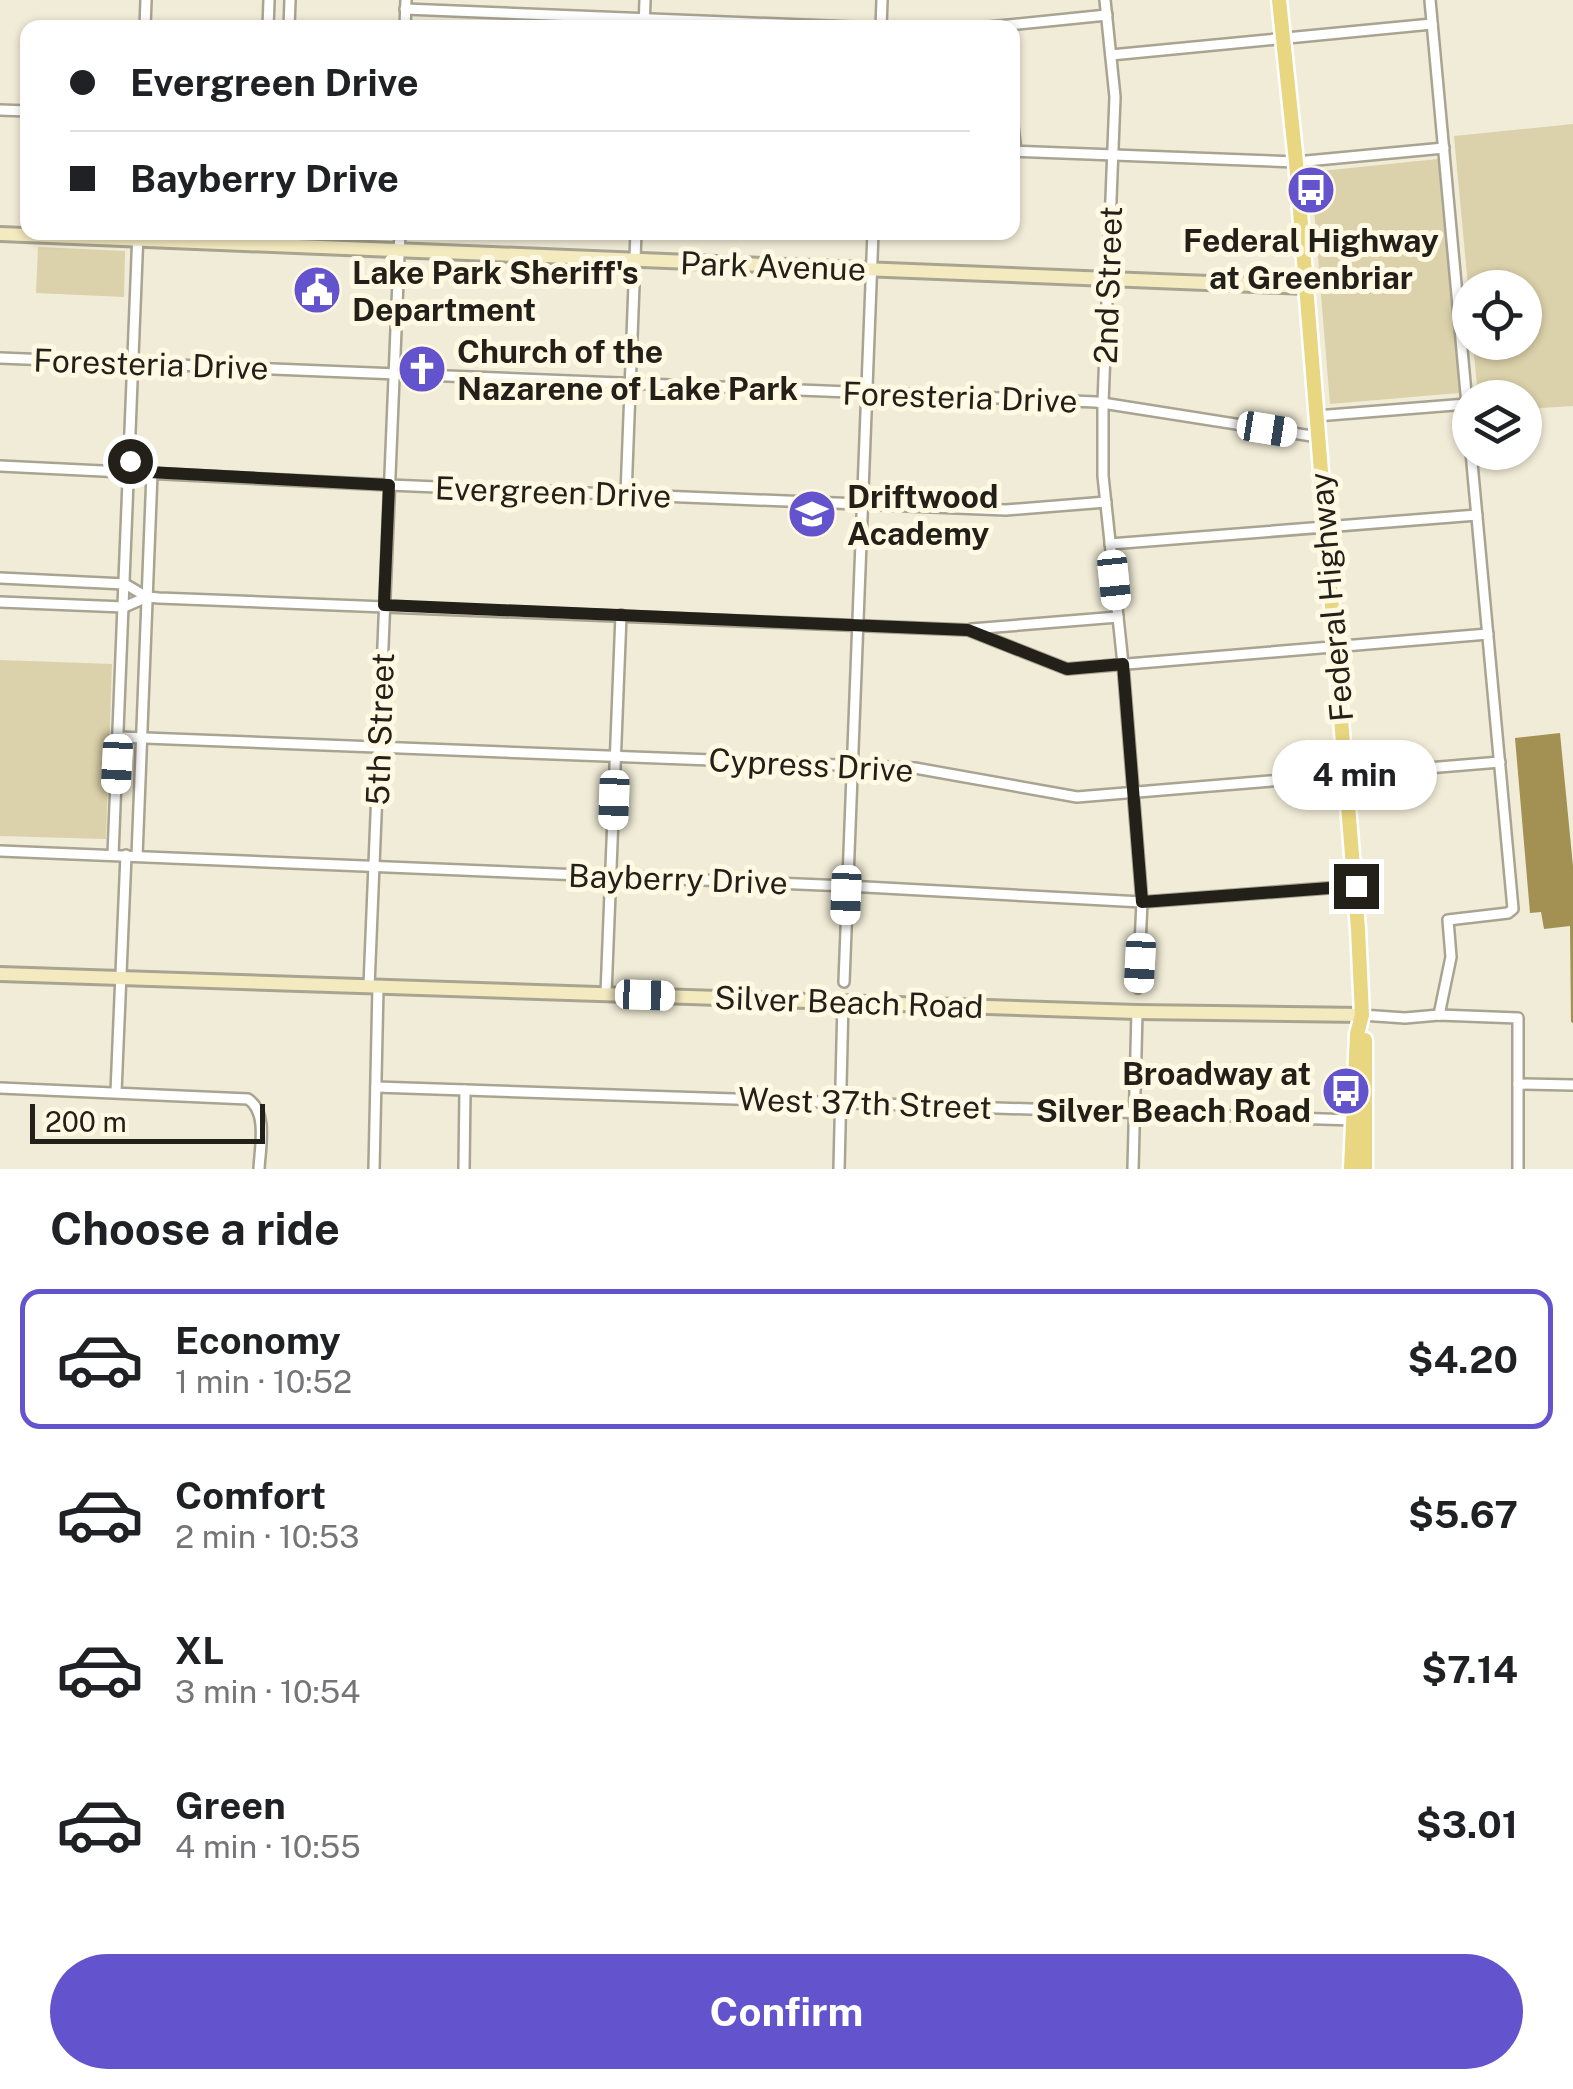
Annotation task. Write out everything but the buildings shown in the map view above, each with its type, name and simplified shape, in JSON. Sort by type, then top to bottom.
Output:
[{"type":"main road","name":"Federal Highway","points":[[1279,0],[1356,886],[1361,1018]]},
{"type":"main road","points":[[1351,1169],[1356,1034],[1361,1018]]},
{"type":"main road","points":[[1361,1018],[1365,1035],[1365,1169]]},
{"type":"street","name":"2nd Street","points":[[1106,0],[1115,98],[1103,476],[1142,902],[1138,988]]},
{"type":"street","points":[[1430,0],[1465,380]]},
{"type":"street","points":[[405,4],[607,20]]},
{"type":"street","points":[[1020,24],[1107,15]]},
{"type":"street","points":[[1111,55],[1432,24]]},
{"type":"street","points":[[1020,151],[1296,162],[1444,148]]},
{"type":"street","points":[[113,855],[138,240]]},
{"type":"street","name":"Park Avenue","points":[[208,240],[1306,287]]},
{"type":"street","name":"5th Street","points":[[374,1169],[374,867],[400,240]]},
{"type":"street","points":[[626,494],[636,240]]},
{"type":"street","points":[[844,982],[873,240]]},
{"type":"street","name":"Foresteria Drive","points":[[0,358],[1103,403],[1318,437]]},
{"type":"street","points":[[1316,416],[1452,405]]},
{"type":"street","name":"Evergreen Drive","points":[[0,466],[1006,510],[1106,502]]},
{"type":"street","points":[[1438,1016],[1451,957],[1448,920],[1508,914],[1513,910],[1473,470]]},
{"type":"street","points":[[116,1092],[122,949],[142,737],[152,473]]},
{"type":"street","points":[[1110,544],[1477,514]]},
{"type":"street","points":[[0,578],[125,584],[147,597]]},
{"type":"street","points":[[0,602],[124,608],[147,597],[968,630],[1118,617]]},
{"type":"street","points":[[606,994],[621,614]]},
{"type":"street","points":[[968,630],[1067,669],[1488,634]]},
{"type":"street","name":"Cypress Drive","points":[[118,736],[915,768],[1078,797],[1500,762]]},
{"type":"street","name":"Bayberry Drive","points":[[0,851],[1142,902],[1356,886]]},
{"type":"street","name":"Silver Beach Road","points":[[0,974],[1137,1012],[1518,1018],[1518,1084]]},
{"type":"street","points":[[839,1169],[843,1002]]},
{"type":"street","points":[[1133,1169],[1137,1012]]},
{"type":"street","points":[[1518,1169],[1518,1084],[1573,1086]]},
{"type":"street","name":"West 37th Street","points":[[376,1087],[1354,1120]]},
{"type":"street","points":[[0,1088],[243,1098],[256,1104],[260,1114],[259,1169]]},
{"type":"street","points":[[464,1169],[465,1090]]},
{"type":"shaded area","points":[[1573,124],[1573,406],[1542,408],[1542,380],[1476,380],[1475,360],[1542,360],[1542,270],[1467,270],[1454,136]]},
{"type":"shaded area","points":[[1438,159],[1441,163],[1452,281],[1452,360],[1459,360],[1461,380],[1452,380],[1452,394],[1330,404],[1311,172]]},
{"type":"shaded area","points":[[38,247],[125,251],[124,297],[36,293]]},
{"type":"shaded area","points":[[0,660],[112,664],[106,839],[0,836]]},
{"type":"shaded area","points":[[1560,733],[1573,866],[1573,1023],[1570,926],[1544,929],[1541,912],[1530,913],[1515,738]]},
{"type":"place","name":"Federal Highway at Greenbriar","points":[[1311,190]]},
{"type":"place","name":"Lake Park Sheriff's Department","points":[[317,290]]},
{"type":"place","name":"Church of the Nazarene of Lake Park","points":[[422,369]]},
{"type":"place","name":"Driftwood Academy","points":[[812,514]]},
{"type":"place","name":"Broadway at Silver Beach Road","points":[[1346,1091]]},
{"type":"route","points":[[130,461],[130,471],[389,485],[384,605],[968,630],[1067,669],[1123,664],[1142,902],[1356,886]]}]
